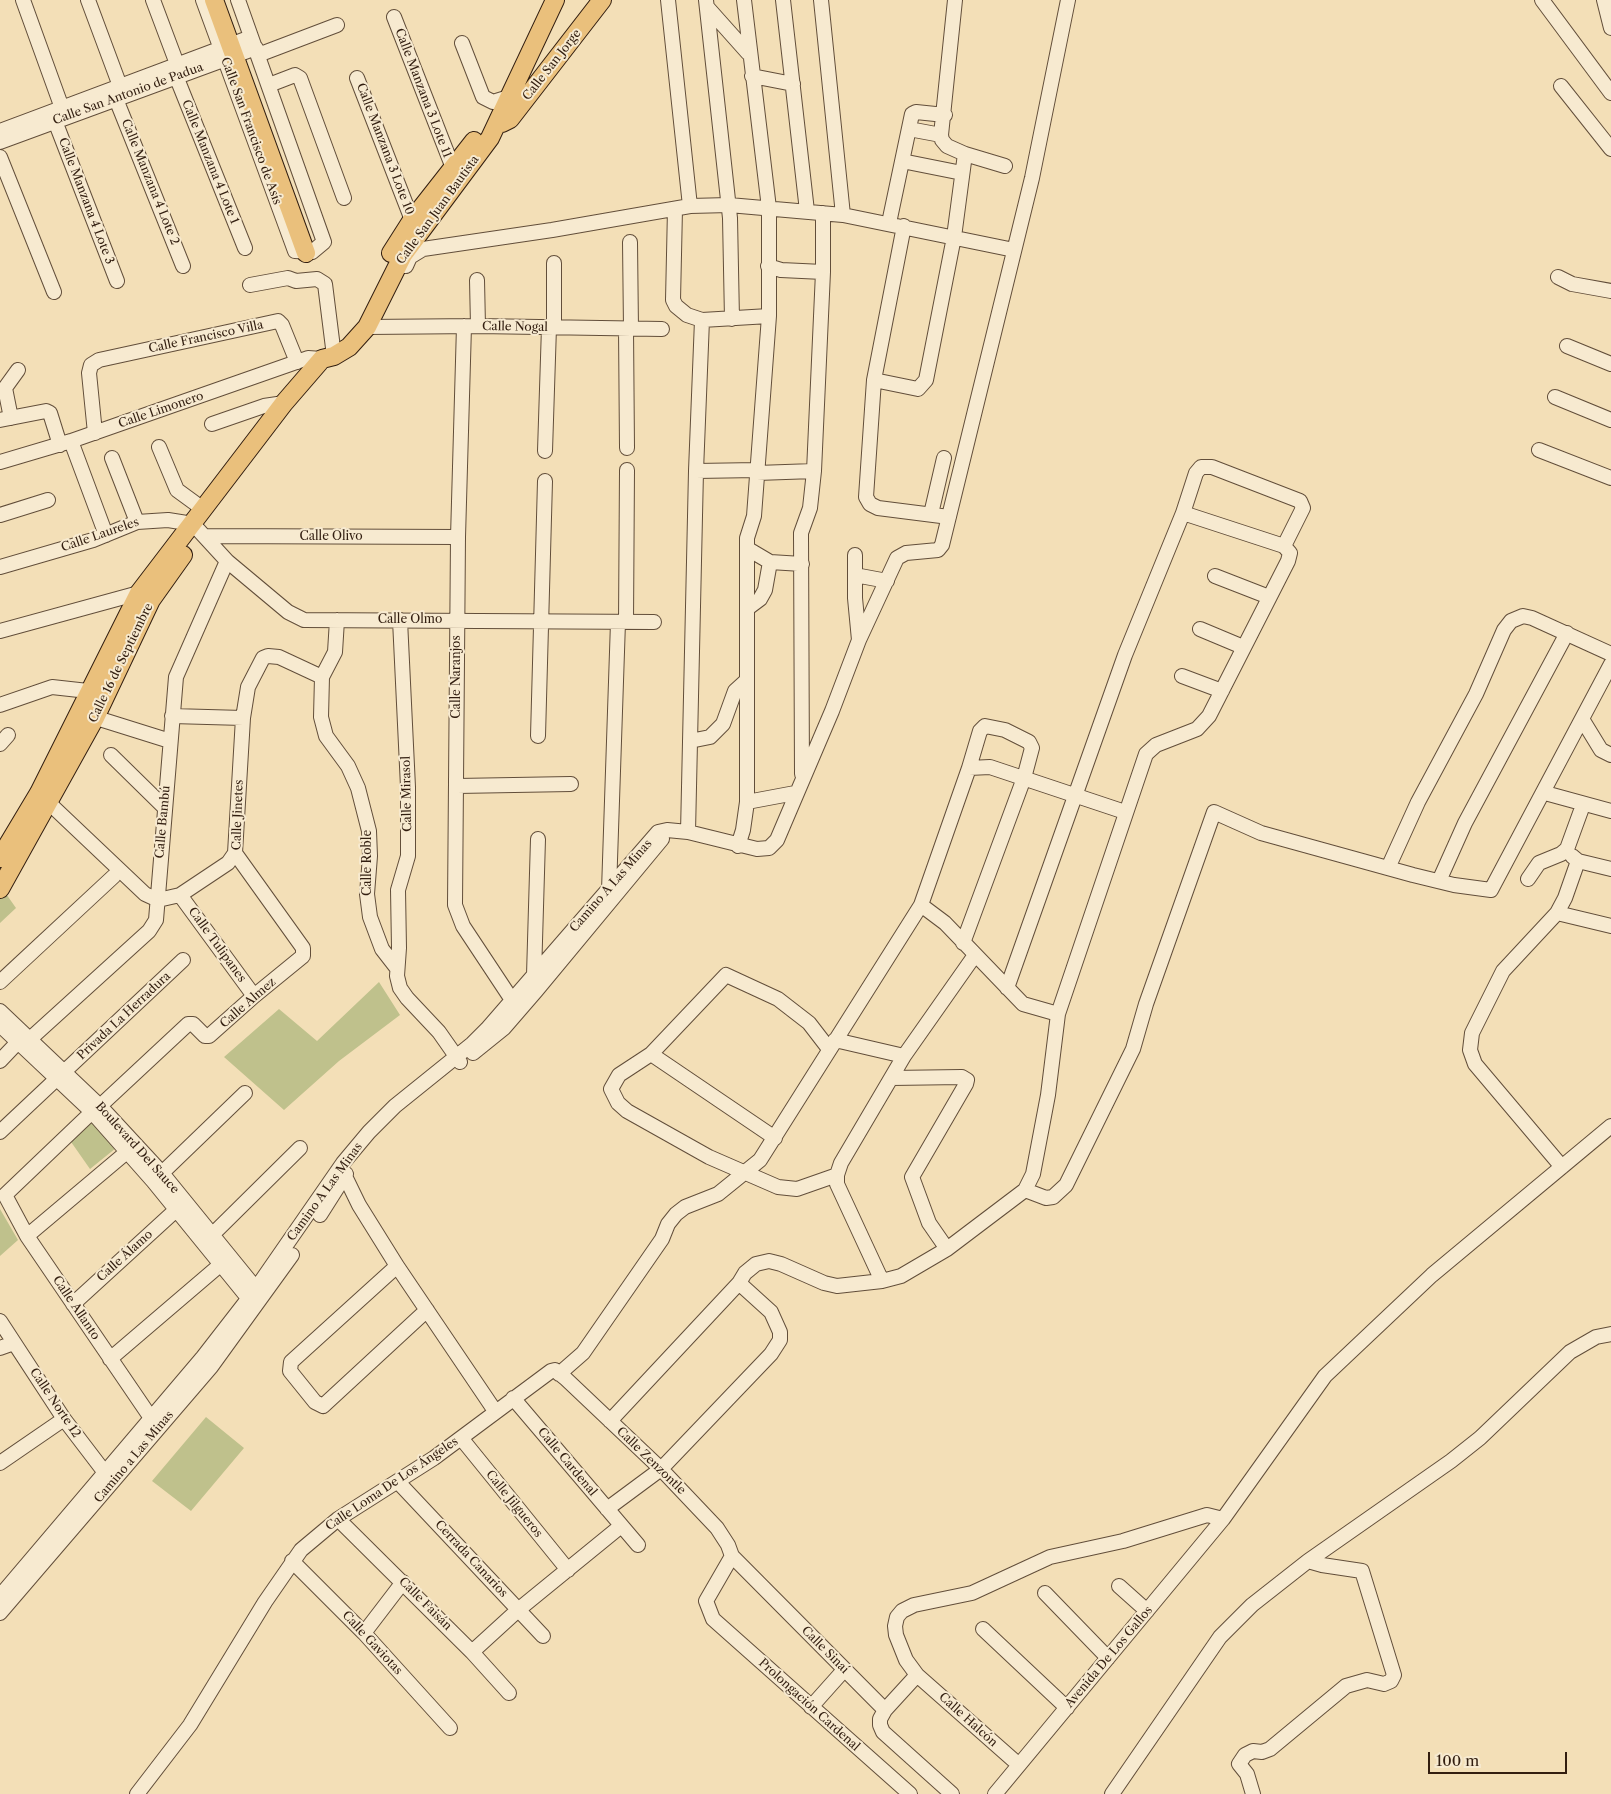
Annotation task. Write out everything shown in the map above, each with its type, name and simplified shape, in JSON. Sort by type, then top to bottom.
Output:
[{"type":"main road","name":"Calle San Francisco de Asís","points":[[214,0],[240,49],[311,252]]},
{"type":"main road","name":"Calle San Juan Bautista","points":[[504,99],[545,0]]},
{"type":"main road","name":"Calle San Juan Bautista","points":[[370,320],[402,255],[483,150],[491,124],[555,0]]},
{"type":"main road","name":"Calle San Jorge","points":[[504,99],[520,90],[590,0]]},
{"type":"main road","name":"Calle San Jorge","points":[[491,124],[510,119],[602,0]]},
{"type":"main road","name":"Calle San Francisco de Asís","points":[[237,1],[240,49]]},
{"type":"main road","name":"Calle San Juan Bautista","points":[[370,320],[376,285],[387,259],[412,220],[491,124]]},
{"type":"main road","name":"Calle 16 de Septiembre","points":[[0,889],[48,803],[87,715],[88,691],[139,593],[199,530],[203,509],[284,403],[328,357],[357,340],[370,320]]},
{"type":"main road","name":"Calle 16 de Septiembre","points":[[0,858],[87,715],[151,600],[199,530],[296,405],[330,365],[328,357]]},
{"type":"street","points":[[23,0],[62,108]]},
{"type":"street","name":"Calle Manzana 4 Lote 2","points":[[88,0],[118,93],[183,266]]},
{"type":"street","name":"Calle Manzana 4 Lote 1","points":[[153,0],[176,70],[245,248]]},
{"type":"street","name":"Calle San Francisco de Asís","points":[[203,0],[268,85],[324,242],[311,252]]},
{"type":"street","points":[[668,0],[690,206]]},
{"type":"street","points":[[738,846],[743,830],[747,802],[748,532],[754,516],[769,316],[769,208],[748,53],[744,0]]},
{"type":"street","points":[[783,0],[807,212]]},
{"type":"street","points":[[821,0],[843,215]]},
{"type":"street","points":[[955,0],[945,115],[941,135],[948,146],[966,154],[1005,166]]},
{"type":"street","points":[[702,320],[696,471],[688,832],[757,850],[769,848],[777,840],[795,793],[832,710],[859,640],[897,558],[901,555],[938,550],[942,545],[1032,178],[1068,0]]},
{"type":"street","points":[[1542,0],[1611,93]]},
{"type":"street","points":[[1604,0],[1611,28]]},
{"type":"street","points":[[706,4],[748,53]]},
{"type":"street","points":[[706,4],[729,205],[732,318]]},
{"type":"street","name":"Calle Manzana 3 Lote 11","points":[[394,17],[453,168]]},
{"type":"street","name":"Calle San Antonio de Padua","points":[[1,130],[56,121],[118,93],[176,70],[240,49],[337,25]]},
{"type":"street","points":[[462,43],[482,94],[489,101],[504,99]]},
{"type":"street","points":[[268,85],[298,75],[344,198]]},
{"type":"street","points":[[752,76],[793,84]]},
{"type":"street","name":"Calle Manzana 3 Lote 10","points":[[358,78],[412,220]]},
{"type":"street","points":[[1561,86],[1611,149]]},
{"type":"street","name":"Calle San Antonio de Padua","points":[[1,130],[62,108],[118,93]]},
{"type":"street","points":[[889,223],[913,112],[945,115]]},
{"type":"street","name":"Calle Manzana 4 Lote 3","points":[[56,121],[117,281]]},
{"type":"street","points":[[909,129],[941,135]]},
{"type":"street","points":[[874,380],[918,389],[926,380],[954,237],[966,154]]},
{"type":"street","points":[[0,157],[54,292]]},
{"type":"street","points":[[902,161],[962,173]]},
{"type":"street","points":[[370,320],[388,300],[410,257],[423,249],[552,230],[690,206],[729,205],[843,215],[1014,250]]},
{"type":"street","points":[[675,209],[673,300],[681,311],[702,320],[769,316]]},
{"type":"street","points":[[802,777],[801,533],[810,508],[814,471],[823,272],[823,213]]},
{"type":"street","points":[[904,226],[874,380],[867,463],[868,501],[882,509],[949,517]]},
{"type":"street","points":[[627,448],[630,242]]},
{"type":"street","points":[[545,452],[554,263]]},
{"type":"street","points":[[768,266],[791,271],[823,272]]},
{"type":"street","points":[[1558,277],[1572,284],[1611,291]]},
{"type":"street","points":[[250,285],[288,278],[296,281],[318,279],[324,284],[328,357]]},
{"type":"street","name":"Calle Naranjos","points":[[477,280],[471,326],[458,537],[457,912],[463,926],[516,1004]]},
{"type":"street","name":"Calle Nogal","points":[[370,320],[471,326],[662,330]]},
{"type":"street","name":"Calle Francisco Villa","points":[[95,433],[89,373],[91,365],[99,360],[278,321],[282,325],[297,362]]},
{"type":"street","points":[[1566,346],[1611,364]]},
{"type":"street","name":"Calle Limonero","points":[[0,462],[95,433],[308,358],[328,357]]},
{"type":"street","points":[[18,370],[2,385],[5,419],[50,412],[106,535]]},
{"type":"street","points":[[1555,397],[1611,420]]},
{"type":"street","points":[[212,424],[264,406],[284,403]]},
{"type":"street","points":[[160,447],[177,490],[203,509]]},
{"type":"street","points":[[1539,450],[1611,478]]},
{"type":"street","points":[[112,458],[137,522]]},
{"type":"street","points":[[931,514],[944,458]]},
{"type":"street","points":[[1007,988],[1074,795],[1125,656],[1183,513],[1196,473],[1201,468],[1212,467],[1302,503],[1302,512],[1284,546]]},
{"type":"street","points":[[608,905],[622,622],[626,470]]},
{"type":"street","points":[[696,471],[814,471]]},
{"type":"street","points":[[538,736],[545,480]]},
{"type":"street","points":[[0,515],[48,500]]},
{"type":"street","points":[[610,1421],[739,1283],[750,1267],[769,1261],[824,1283],[837,1286],[882,1281],[901,1276],[947,1249],[1025,1190],[1033,1174],[1048,1095],[1058,1014],[1125,812],[1148,751],[1156,745],[1190,733],[1202,726],[1222,691],[1290,557],[1290,553],[1284,546],[1183,513]]},
{"type":"street","name":"Calle Laureles","points":[[0,567],[106,535],[137,522],[156,519],[199,530]]},
{"type":"street","name":"Calle Olivo","points":[[199,530],[458,537]]},
{"type":"street","name":"Calle Olmo","points":[[199,530],[227,562],[293,616],[304,620],[654,622]]},
{"type":"street","points":[[748,549],[770,562],[802,564]]},
{"type":"street","points":[[855,555],[855,598],[859,640]]},
{"type":"street","name":"Calle Bambú","points":[[0,1061],[149,932],[156,920],[176,677],[227,562]]},
{"type":"street","points":[[748,608],[760,599],[765,590],[770,562]]},
{"type":"street","points":[[855,575],[887,581]]},
{"type":"street","points":[[1215,576],[1269,597]]},
{"type":"street","points":[[0,631],[139,593]]},
{"type":"street","points":[[1388,868],[1418,802],[1476,694],[1504,630],[1511,621],[1523,616],[1567,633],[1611,654]]},
{"type":"street","name":"Calle Roble","points":[[337,620],[335,652],[322,677],[322,726],[326,736],[355,778],[367,821],[370,856],[367,894],[370,917],[382,949],[396,967],[400,988],[439,1032],[458,1059]]},
{"type":"street","name":"Calle Mirasol","points":[[396,967],[399,948],[398,890],[408,856],[408,787],[400,620]]},
{"type":"street","points":[[1200,629],[1243,647]]},
{"type":"street","points":[[1439,881],[1465,823],[1567,633]]},
{"type":"street","name":"Calle Jinetes","points":[[304,950],[235,853],[243,718],[248,686],[263,658],[268,656],[279,657],[322,677]]},
{"type":"street","points":[[1025,1190],[1046,1198],[1053,1197],[1066,1185],[1133,1049],[1146,1004],[1214,812],[1261,833],[1439,881],[1491,890],[1545,793],[1611,664]]},
{"type":"street","points":[[1182,676],[1222,691]]},
{"type":"street","points":[[690,741],[710,737],[722,724],[735,691],[746,681]]},
{"type":"street","points":[[0,704],[52,688],[88,691]]},
{"type":"street","points":[[87,715],[170,741]]},
{"type":"street","points":[[172,716],[243,718]]},
{"type":"street","points":[[1582,719],[1601,750],[1611,755]]},
{"type":"street","points":[[560,1374],[583,1353],[662,1239],[671,1219],[685,1207],[718,1194],[760,1160],[922,905],[970,768],[981,728],[995,726],[1031,745],[1032,751],[1024,778],[963,943]]},
{"type":"street","points":[[111,755],[164,807]]},
{"type":"street","points":[[970,768],[990,767],[1125,812]]},
{"type":"street","points":[[457,786],[571,784]]},
{"type":"street","points":[[747,802],[795,793]]},
{"type":"street","points":[[1545,793],[1583,805],[1611,811]]},
{"type":"street","points":[[48,803],[144,894],[158,900],[180,895],[228,863],[235,853]]},
{"type":"street","points":[[1528,879],[1539,863],[1561,854],[1567,849],[1583,805]]},
{"type":"street","name":"Camino A Las Minas","points":[[255,1298],[343,1171],[480,1036],[516,1004],[608,905],[658,832],[667,830],[688,832]]},
{"type":"street","points":[[534,975],[538,839]]},
{"type":"street","points":[[1567,849],[1578,860],[1611,869]]},
{"type":"street","name":"Camino A Las Minas","points":[[516,1004],[534,975],[610,888],[645,852]]},
{"type":"street","points":[[1562,1167],[1475,1064],[1470,1050],[1472,1033],[1503,971],[1557,913],[1565,898],[1578,860]]},
{"type":"street","points":[[0,982],[114,876]]},
{"type":"street","name":"Calle Tulipanes","points":[[180,895],[254,996]]},
{"type":"street","points":[[922,905],[946,923],[1023,1004],[1058,1014]]},
{"type":"street","points":[[1557,913],[1611,926]]},
{"type":"street","name":"Calle Almez","points":[[5,1195],[188,1024],[192,1023],[208,1037],[303,956],[304,950]]},
{"type":"street","points":[[882,1281],[838,1184],[836,1175],[841,1163],[904,1056],[975,955]]},
{"type":"street","name":"Privada La Herradura","points":[[0,1132],[183,960]]},
{"type":"street","points":[[836,1175],[792,1190],[778,1187],[701,1152],[627,1111],[618,1103],[611,1089],[616,1079],[631,1065],[651,1054],[726,975],[778,999],[832,1044],[904,1056]]},
{"type":"street","name":"Boulevard Del Sauce","points":[[0,1010],[24,1040],[162,1173],[211,1236],[255,1298]]},
{"type":"street","name":"Boulevard Del Sauce","points":[[0,1026],[24,1040]]},
{"type":"street","points":[[651,1054],[774,1138]]},
{"type":"street","points":[[891,1078],[962,1077],[966,1080],[966,1084],[912,1177],[929,1223],[947,1249]]},
{"type":"street","points":[[162,1173],[245,1093]]},
{"type":"street","name":"Boulevard Del Sauce","points":[[96,1109],[220,1265],[255,1298]]},
{"type":"street","name":"Avenida De Los Gallos","points":[[995,1794],[1224,1519],[1325,1376],[1432,1275],[1611,1126]]},
{"type":"street","points":[[211,1236],[300,1148]]},
{"type":"street","points":[[27,1236],[128,1151]]},
{"type":"street","points":[[343,1171],[358,1205],[495,1411]]},
{"type":"street","points":[[330,1192],[358,1205]]},
{"type":"street","name":"Calle Allanto","points":[[5,1195],[27,1236],[151,1418]]},
{"type":"street","name":"Calle Álamo","points":[[73,1304],[177,1209]]},
{"type":"street","points":[[110,1359],[220,1265]]},
{"type":"street","points":[[397,1266],[291,1362],[290,1371],[315,1402],[323,1406],[427,1310]]},
{"type":"street","points":[[607,1509],[661,1469],[771,1354],[780,1340],[780,1332],[771,1312],[739,1283]]},
{"type":"street","name":"Camino a Las Minas","points":[[0,1613],[108,1478],[151,1418],[255,1298]]},
{"type":"street","name":"Camino a Las Minas","points":[[0,1596],[211,1367],[255,1298]]},
{"type":"street","name":"Calle Norte 12","points":[[0,1321],[64,1419],[108,1478]]},
{"type":"street","points":[[1112,1794],[1220,1637],[1252,1605],[1308,1560],[1452,1461],[1480,1438],[1570,1352],[1596,1338],[1611,1334]]},
{"type":"street","points":[[0,1348],[14,1343]]},
{"type":"street","name":"Calle Loma De Los Ángeles","points":[[136,1794],[190,1725],[265,1602],[292,1561],[311,1540],[338,1519],[399,1482],[551,1370],[560,1374]]},
{"type":"street","name":"Calle Zenzontle","points":[[560,1374],[661,1469],[717,1528],[728,1545],[732,1556]]},
{"type":"street","name":"Calle Cardenal","points":[[513,1398],[638,1545]]},
{"type":"street","points":[[0,1463],[64,1419]]},
{"type":"street","name":"Calle Jilgueros","points":[[461,1438],[568,1570]]},
{"type":"street","points":[[0,1452],[26,1444]]},
{"type":"street","name":"Cerrada Canarios","points":[[399,1482],[544,1636]]},
{"type":"street","name":"Calle Halcón","points":[[1019,1765],[917,1675],[899,1646],[895,1626],[897,1618],[907,1608],[972,1593],[1050,1557],[1123,1541],[1207,1515],[1224,1519]]},
{"type":"street","name":"Calle Faisán","points":[[338,1519],[472,1652],[509,1693]]},
{"type":"street","points":[[472,1652],[518,1610],[621,1526]]},
{"type":"street","name":"Prolongación Cardenal","points":[[732,1556],[706,1601],[710,1615],[910,1794]]},
{"type":"street","name":"Calle Sinaí","points":[[732,1556],[886,1710]]},
{"type":"street","points":[[1253,1794],[1247,1774],[1239,1764],[1245,1755],[1252,1751],[1262,1752],[1270,1749],[1346,1686],[1367,1680],[1384,1684],[1391,1681],[1394,1675],[1362,1571],[1322,1565],[1308,1560]]},
{"type":"street","name":"Calle Gaviotas","points":[[292,1561],[364,1633],[450,1728]]},
{"type":"street","points":[[364,1633],[403,1582]]},
{"type":"street","points":[[1119,1586],[1147,1611]]},
{"type":"street","points":[[1045,1594],[1108,1658]]},
{"type":"street","points":[[983,1629],[1067,1708]]},
{"type":"street","points":[[811,1707],[844,1670]]},
{"type":"street","points":[[917,1675],[880,1719],[883,1732],[952,1794]]},
{"type":"green space","points":[[4,891],[16,908],[0,923],[0,898]]},
{"type":"green space","points":[[379,982],[400,1015],[339,1061],[284,1110],[224,1057],[279,1009],[317,1041]]},
{"type":"green space","points":[[93,1115],[116,1148],[90,1169],[69,1139]]},
{"type":"green space","points":[[0,1209],[18,1240],[0,1256]]},
{"type":"green space","points":[[206,1417],[244,1448],[191,1511],[152,1481]]}]
